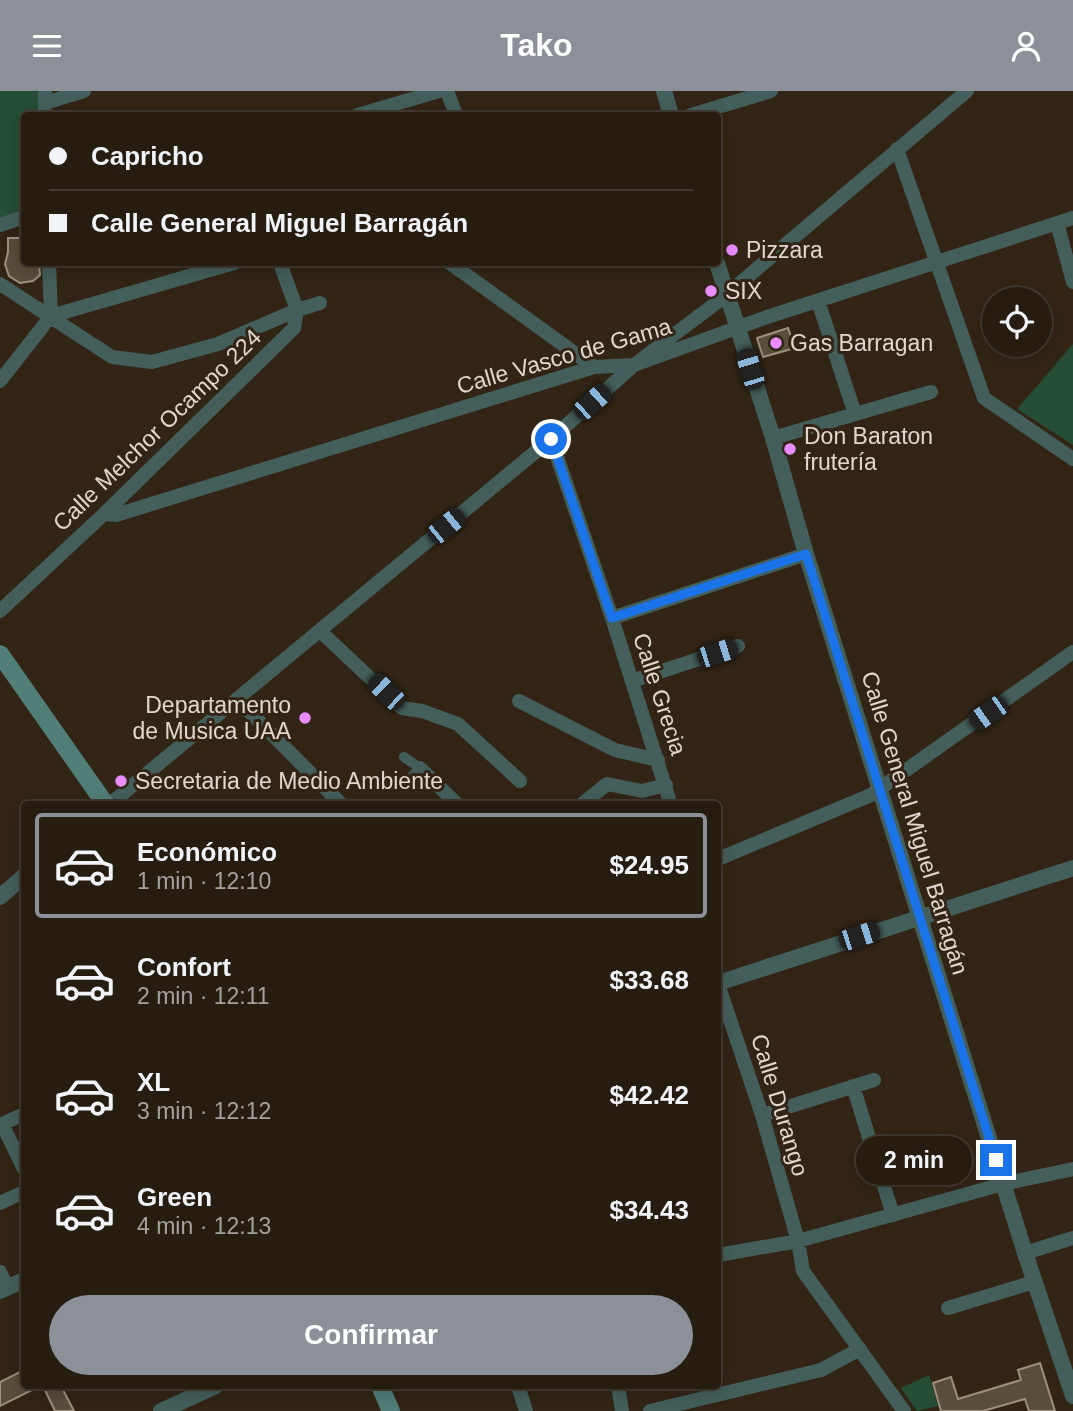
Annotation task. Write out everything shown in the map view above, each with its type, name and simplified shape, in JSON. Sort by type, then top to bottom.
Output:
[{"type":"main road","points":[[0,654],[105,801]]},
{"type":"main road","points":[[381,1389],[391,1411]]},
{"type":"street","points":[[45,103],[84,91]]},
{"type":"street","points":[[368,112],[439,91]]},
{"type":"street","points":[[447,91],[455,112]]},
{"type":"street","points":[[664,91],[670,112]]},
{"type":"street","points":[[701,112],[771,91]]},
{"type":"street","points":[[113,801],[551,439],[634,365],[726,294],[967,91]]},
{"type":"street","points":[[897,149],[984,398],[1073,460]]},
{"type":"street","points":[[0,225],[21,218]]},
{"type":"street","name":"Calle Vasco de Gama","points":[[104,514],[116,515],[594,367],[634,365],[737,328],[1073,218]]},
{"type":"street","points":[[1057,223],[1073,282]]},
{"type":"street","points":[[49,266],[51,316]]},
{"type":"street","points":[[0,381],[51,316],[224,266]]},
{"type":"street","points":[[281,266],[297,310]]},
{"type":"street","points":[[454,266],[594,367]]},
{"type":"street","name":"Calle General Miguel Barragán","points":[[718,266],[1024,1253],[1073,1396]]},
{"type":"street","points":[[0,285],[112,357],[152,362],[218,344],[320,303]]},
{"type":"street","points":[[818,301],[855,414]]},
{"type":"street","name":"Calle Melchor Ocampo 224","points":[[0,611],[104,514],[294,328],[297,310]]},
{"type":"street","points":[[773,438],[931,392]]},
{"type":"street","name":"Calle Grecia","points":[[551,439],[670,801]]},
{"type":"street","points":[[612,618],[806,554]]},
{"type":"street","points":[[320,631],[402,708],[422,711],[458,724],[520,781]]},
{"type":"street","points":[[632,681],[738,646]]},
{"type":"street","points":[[721,858],[871,795],[1073,652]]},
{"type":"street","points":[[237,699],[338,801]]},
{"type":"street","points":[[519,701],[615,750],[658,760]]},
{"type":"street","points":[[404,757],[420,768],[454,801]]},
{"type":"street","points":[[403,786],[420,768]]},
{"type":"street","points":[[587,801],[607,784],[642,791],[666,785]]},
{"type":"street","points":[[721,982],[1073,869]]},
{"type":"street","points":[[0,897],[21,879]]},
{"type":"street","name":"Calle Durango","points":[[721,992],[762,1115],[807,1279],[860,1349],[900,1410]]},
{"type":"street","points":[[762,1115],[874,1080]]},
{"type":"street","points":[[853,1086],[893,1215]]},
{"type":"street","points":[[21,1115],[1,1125],[21,1163]]},
{"type":"street","points":[[721,1254],[798,1241],[1003,1184],[1073,1169]]},
{"type":"street","points":[[0,1203],[21,1193]]},
{"type":"street","points":[[1024,1253],[1073,1238]]},
{"type":"street","points":[[0,1272],[4,1289],[21,1281]]},
{"type":"street","points":[[948,1308],[1034,1282]]},
{"type":"street","points":[[650,1411],[821,1370],[860,1349]]},
{"type":"street","points":[[161,1411],[209,1389]]},
{"type":"street","points":[[519,1389],[526,1411]]},
{"type":"street","points":[[618,1389],[622,1411]]},
{"type":"green space","points":[[0,91],[39,91],[39,112],[21,112],[21,212],[0,221]]},
{"type":"green space","points":[[1073,344],[1073,445],[1017,409]]},
{"type":"green space","points":[[929,1375],[938,1406],[917,1411],[901,1388]]},
{"type":"building","points":[[8,238],[21,238],[21,266],[39,266],[40,275],[33,281],[20,283],[9,276],[5,264]]},
{"type":"building","name":"Gas Barragan","points":[[788,328],[795,348],[763,357],[757,338]]},
{"type":"building","points":[[1040,1363],[1055,1411],[1029,1411],[1025,1399],[983,1411],[941,1411],[933,1383],[951,1377],[958,1399],[1021,1380],[1018,1370]]},
{"type":"building","points":[[21,1372],[21,1389],[34,1389],[0,1406],[0,1382]]},
{"type":"building","points":[[44,1389],[63,1389],[74,1411],[55,1411]]},
{"type":"place","name":"Pizzara","points":[[732,250]]},
{"type":"place","name":"SIX","points":[[711,291]]},
{"type":"place","name":"Gas Barragan","points":[[776,343]]},
{"type":"place","name":"Don Baraton frutería","points":[[790,449]]},
{"type":"place","name":"Departamento de Musica UAA","points":[[305,718]]},
{"type":"place","name":"Secretaria de Medio Ambiente","points":[[121,781]]},
{"type":"route","points":[[551,439],[612,618],[806,554],[996,1160]]}]
